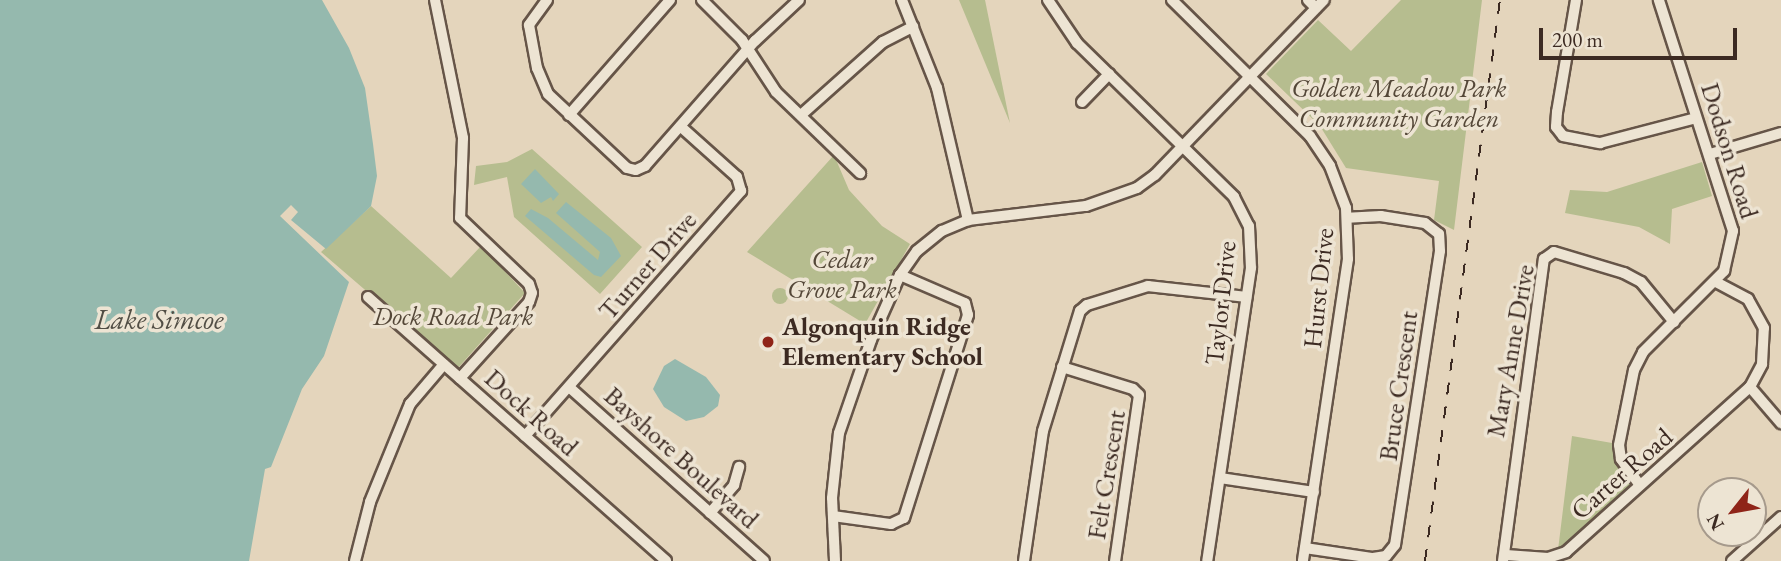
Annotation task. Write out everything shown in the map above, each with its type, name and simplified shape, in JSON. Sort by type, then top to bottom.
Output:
[{"type":"street","points":[[435,0],[463,138],[460,218],[529,285],[532,293],[528,302],[460,378]]},
{"type":"street","points":[[547,0],[530,20],[529,31],[548,94],[631,170],[645,166],[748,50],[799,0]]},
{"type":"street","points":[[569,116],[670,0]]},
{"type":"street","points":[[702,0],[748,50],[770,85],[860,173]]},
{"type":"street","points":[[902,0],[937,88],[968,220]]},
{"type":"street","name":"Taylor Drive","points":[[1048,0],[1072,37],[1234,197],[1245,215],[1252,249],[1207,561]]},
{"type":"street","name":"Hurst Drive","points":[[1172,0],[1251,76],[1320,149],[1334,174],[1348,218],[1348,259],[1303,561]]},
{"type":"street","points":[[1307,0],[1316,8]]},
{"type":"street","points":[[835,561],[834,459],[842,425],[864,356],[900,275],[930,239],[968,220],[1086,206],[1115,199],[1151,179],[1324,0]]},
{"type":"street","points":[[1576,0],[1557,111],[1556,127],[1563,136],[1600,142],[1696,118]]},
{"type":"street","name":"Dodson Road","points":[[1639,484],[1621,459],[1623,409],[1643,352],[1716,282],[1732,251],[1733,231],[1659,0]]},
{"type":"street","points":[[801,116],[883,41],[913,27]]},
{"type":"street","points":[[1082,102],[1109,74]]},
{"type":"street","name":"Turner Drive","points":[[525,436],[741,191],[737,177],[680,127]]},
{"type":"street","points":[[1710,154],[1781,133]]},
{"type":"street","name":"Bruce Crescent","points":[[1305,548],[1373,558],[1386,556],[1395,545],[1440,251],[1439,234],[1425,223],[1381,216],[1348,218]]},
{"type":"street","name":"Mary Anne Drive","points":[[1505,558],[1509,495],[1544,259],[1554,252],[1624,273],[1641,282],[1674,322]]},
{"type":"street","points":[[833,516],[891,524],[904,518],[968,315],[965,303],[900,275]]},
{"type":"street","points":[[1716,282],[1735,289],[1759,313],[1764,328],[1762,364],[1750,387],[1781,423]]},
{"type":"street","points":[[1024,561],[1043,431],[1080,312],[1087,305],[1161,285],[1246,297]]},
{"type":"street","name":"Dock Road","points":[[368,297],[666,561]]},
{"type":"street","points":[[355,561],[374,490],[410,404],[444,364]]},
{"type":"street","name":"Felt Crescent","points":[[1062,367],[1133,389],[1139,395],[1115,561]]},
{"type":"street","name":"Bayshore Boulevard","points":[[569,387],[764,561]]},
{"type":"street","name":"Carter Road","points":[[1505,558],[1548,558],[1566,552],[1750,387]]},
{"type":"street","points":[[710,513],[734,485],[739,467]]},
{"type":"street","points":[[1220,478],[1314,492]]},
{"type":"street","points":[[1732,561],[1781,517]]},
{"type":"green space","points":[[959,0],[985,0],[1010,123]]},
{"type":"green space","name":"Golden Meadow Park Community Garden","points":[[1401,0],[1482,0],[1454,230],[1434,220],[1439,181],[1346,168],[1320,126],[1266,74],[1318,20],[1351,51]]},
{"type":"green space","points":[[532,149],[642,247],[600,294],[514,217],[507,177],[474,185],[476,166],[507,162]]},
{"type":"green space","name":"Cedar Grove Park","points":[[834,155],[849,190],[882,226],[910,244],[865,324],[747,252]]},
{"type":"green space","points":[[1702,162],[1712,196],[1672,209],[1670,244],[1639,227],[1565,213],[1570,190],[1607,192]]},
{"type":"green space","name":"Dock Road Park","points":[[371,206],[451,278],[481,246],[525,293],[457,369],[321,252]]},
{"type":"green space","points":[[780,288],[786,290],[786,302],[780,304],[774,302],[772,296],[774,290]]},
{"type":"green space","points":[[1572,436],[1612,443],[1615,463],[1632,486],[1558,550]]},
{"type":"water","name":"Lake Simcoe","points":[[0,0],[322,0],[349,48],[365,88],[377,176],[371,206],[326,249],[291,220],[298,212],[291,205],[280,216],[349,282],[324,356],[302,389],[271,467],[265,469],[249,561],[0,561]]},
{"type":"water","points":[[535,169],[559,194],[553,201],[551,197],[541,203],[521,184]]},
{"type":"water","points":[[566,202],[611,238],[621,256],[601,277],[594,275],[525,216],[531,209],[548,218],[598,260],[600,252],[556,213]]},
{"type":"water","points":[[675,359],[706,377],[720,395],[718,406],[704,417],[686,421],[664,407],[653,389],[664,366]]},
{"type":"railway","points":[[1425,561],[1500,0]]},
{"type":"place","name":"Algonquin Ridge Elementary School","points":[[768,342]]}]
